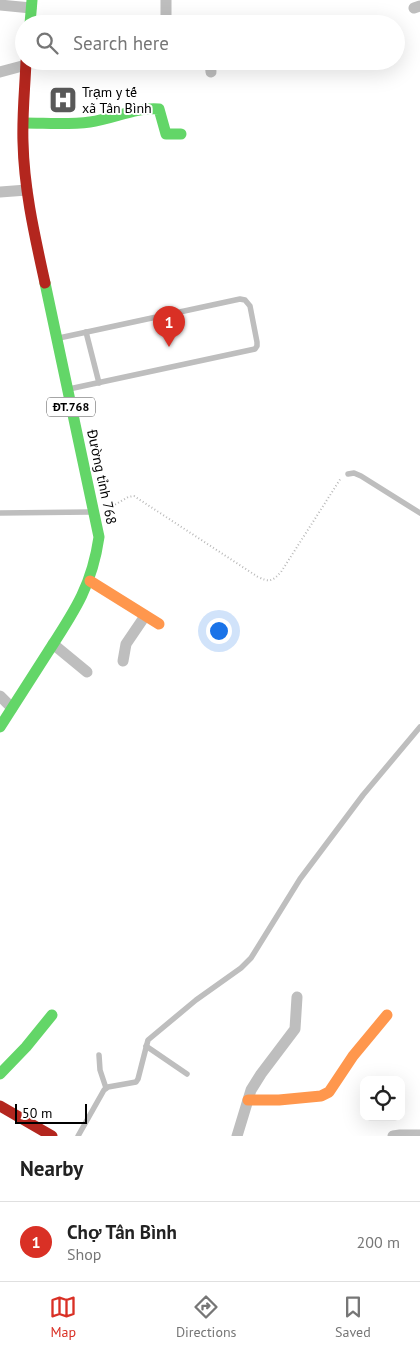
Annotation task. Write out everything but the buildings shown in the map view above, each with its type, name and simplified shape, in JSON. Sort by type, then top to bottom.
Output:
[{"type":"main road","name":"Đường tỉnh 768","points":[[0,727],[72,615],[90,581],[98,554],[99,537],[56,339],[27,190],[24,123],[26,70]]},
{"type":"main road","points":[[24,123],[91,122],[127,113],[159,108],[163,115],[166,134],[181,134]]},
{"type":"main road","points":[[90,581],[159,624]]},
{"type":"main road","points":[[0,1074],[26,1047],[52,1015]]},
{"type":"main road","points":[[248,1100],[279,1100],[321,1096],[329,1092],[348,1062],[387,1015]]},
{"type":"main road","points":[[0,1106],[52,1136]]},
{"type":"street","points":[[166,0],[166,15]]},
{"type":"street","points":[[0,5],[32,4]]},
{"type":"street","points":[[0,72],[15,67]]},
{"type":"street","points":[[0,192],[27,190]]},
{"type":"street","points":[[124,661],[126,644],[145,616]]},
{"type":"street","points":[[53,644],[87,672]]},
{"type":"street","points":[[0,696],[12,708]]},
{"type":"street","points":[[236,1136],[251,1090],[294,1029],[297,996]]},
{"type":"street","points":[[393,1136],[420,1135]]},
{"type":"lane","points":[[56,339],[240,299],[245,300],[250,306],[257,342],[255,349],[68,389]]},
{"type":"lane","points":[[86,332],[99,382]]},
{"type":"lane","points":[[348,474],[354,473],[362,476],[420,513]]},
{"type":"lane","points":[[0,513],[95,514]]},
{"type":"lane","points":[[78,1136],[106,1088],[138,1080],[148,1040],[247,962],[300,879],[363,795],[420,727]]},
{"type":"lane","points":[[146,1046],[186,1074]]},
{"type":"lane","points":[[100,1056],[100,1070],[106,1088]]},
{"type":"path","points":[[95,514],[128,497],[134,496],[258,578],[274,579],[281,572],[340,480],[348,474]]},
{"type":"traffic: fast","points":[[31,15],[32,0]]},
{"type":"traffic: fast","points":[[24,123],[82,123],[133,111],[159,109],[166,134],[181,134]]},
{"type":"traffic: fast","points":[[0,727],[81,598],[92,570],[99,537],[45,283]]},
{"type":"traffic: fast","points":[[0,1074],[26,1047],[52,1015]]},
{"type":"traffic: slow","points":[[90,581],[159,624]]},
{"type":"traffic: slow","points":[[248,1100],[279,1100],[321,1096],[329,1092],[353,1056],[387,1015]]},
{"type":"traffic: jam","points":[[26,70],[23,122],[25,178],[45,283]]},
{"type":"traffic: jam","points":[[0,1106],[52,1136]]},
{"type":"place","name":"Trạm y tế xã Tân Bình","points":[[63,100]]},
{"type":"place","name":"Chợ Tân Bình","points":[[169,347]]}]
